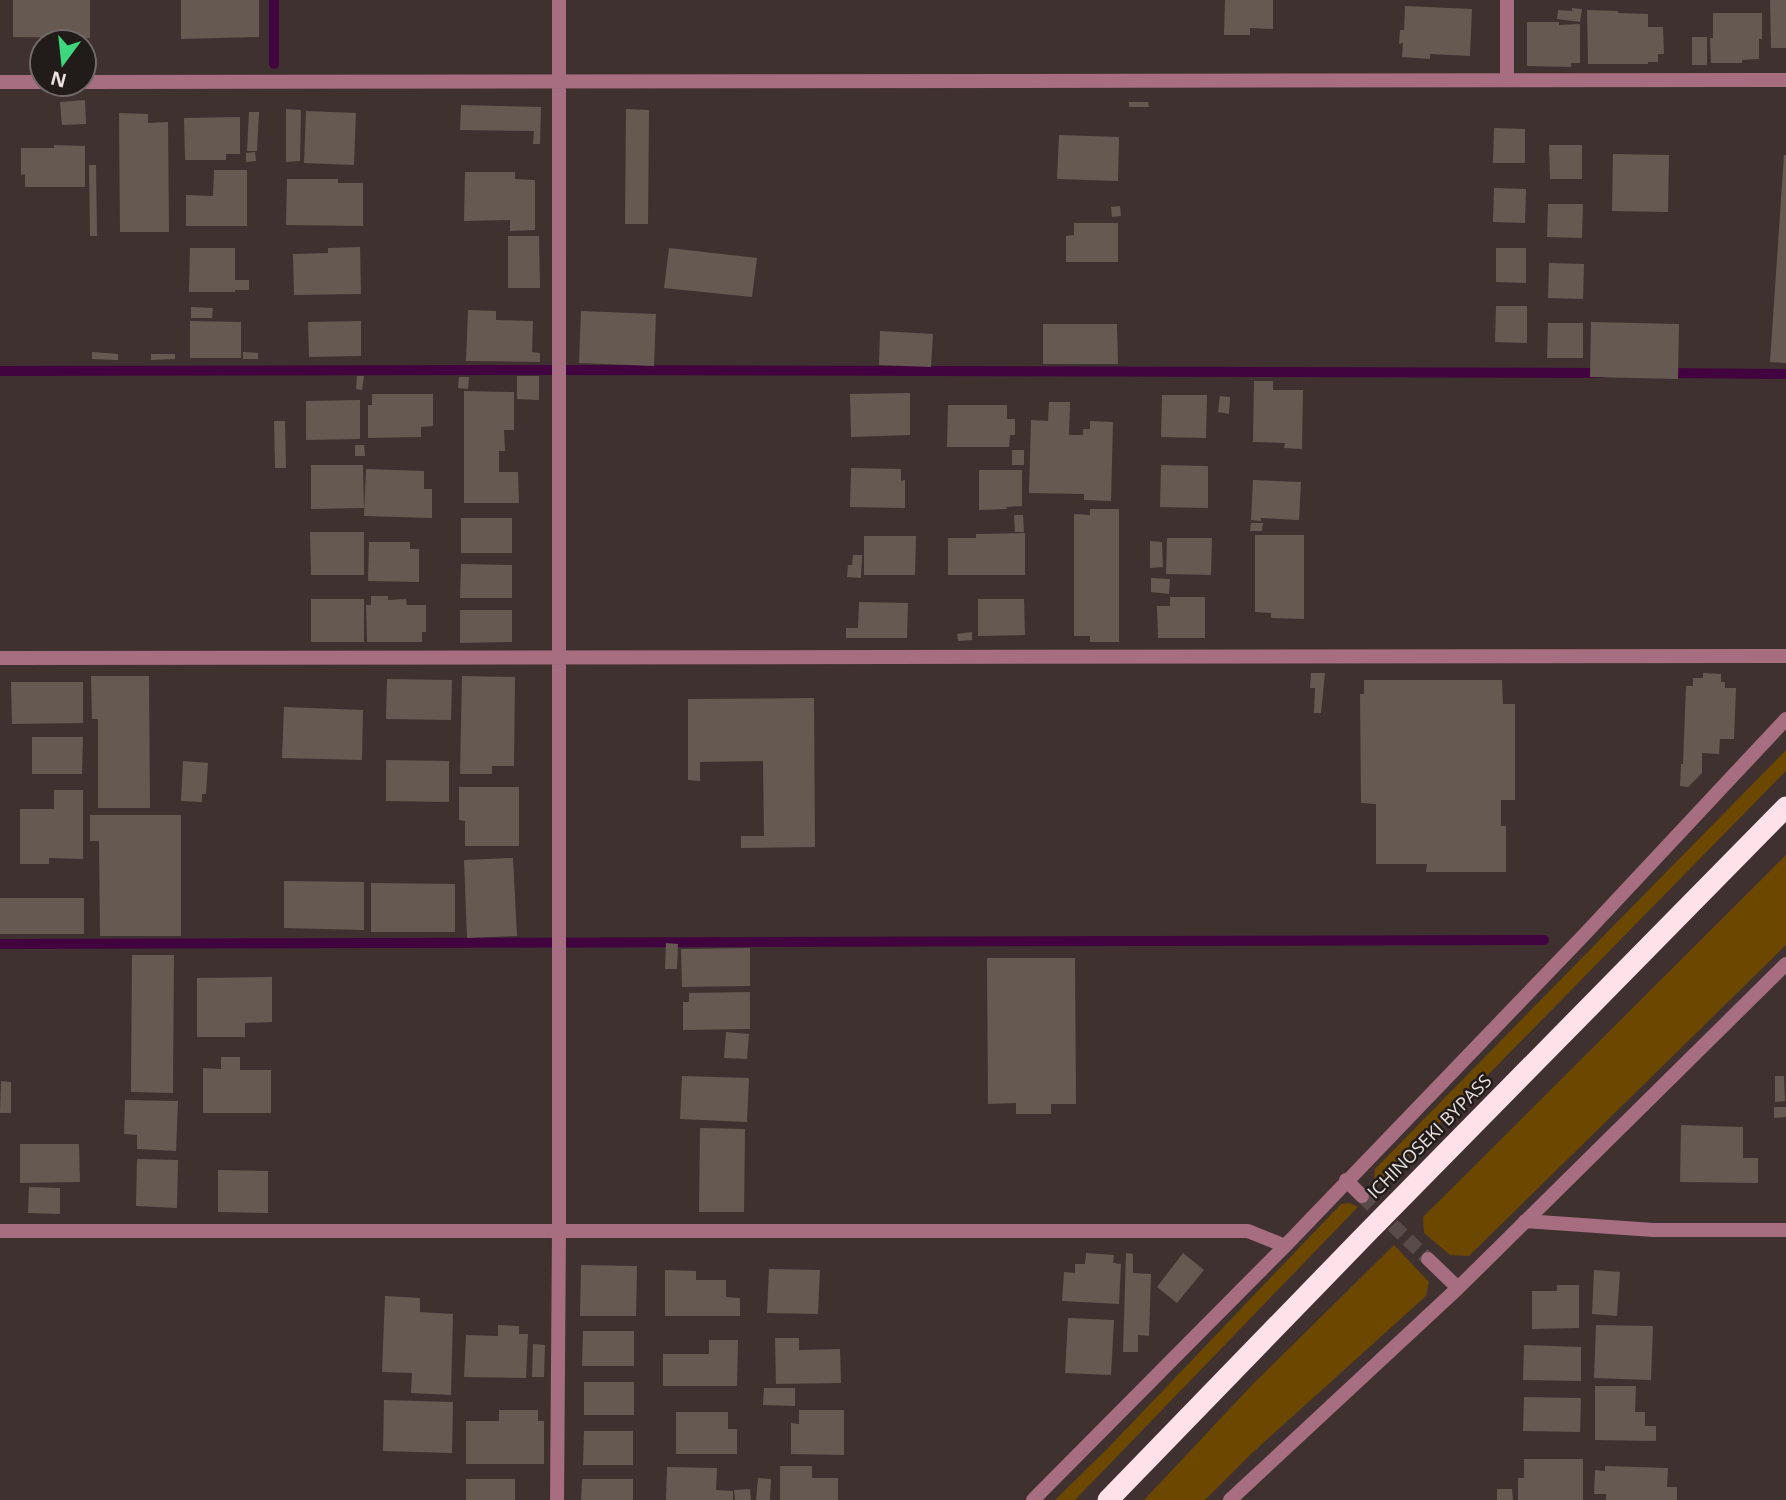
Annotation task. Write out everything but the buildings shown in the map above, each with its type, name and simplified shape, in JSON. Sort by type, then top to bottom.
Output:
[{"type":"highway","name":"ICHINOSEKI BYPASS","points":[[1108,1500],[1356,1243],[1786,807]]},
{"type":"street","points":[[557,1500],[559,0]]},
{"type":"street","points":[[1507,0],[1507,80]]},
{"type":"street","points":[[98,82],[1786,80]]},
{"type":"street","points":[[0,82],[28,82]]},
{"type":"street","points":[[0,658],[1786,656]]},
{"type":"street","points":[[1033,1500],[1285,1246],[1583,936],[1786,719]]},
{"type":"street","points":[[1230,1500],[1458,1289],[1786,964]]},
{"type":"street","points":[[1346,1180],[1362,1196]]},
{"type":"street","points":[[1525,1221],[1653,1230],[1786,1230]]},
{"type":"street","points":[[0,1231],[1248,1231],[1285,1246]]},
{"type":"street","points":[[1428,1259],[1458,1289]]},
{"type":"shaded area","points":[[1786,750],[1786,771],[1380,1185],[1374,1179],[1375,1169]]},
{"type":"shaded area","points":[[1786,855],[1786,945],[1469,1256],[1450,1255],[1424,1233],[1423,1217]]},
{"type":"shaded area","points":[[1350,1203],[1358,1207],[1075,1500],[1055,1500],[1341,1204]]},
{"type":"shaded area","points":[[1394,1245],[1429,1282],[1426,1296],[1251,1454],[1205,1500],[1144,1500],[1253,1384]]},
{"type":"waterway","points":[[274,0],[274,64]]},
{"type":"waterway","points":[[0,371],[1603,373]]},
{"type":"waterway","points":[[1668,373],[1786,374]]},
{"type":"waterway","points":[[0,944],[1544,940]]},
{"type":"tunnel","points":[[1362,1196],[1428,1259]]}]
